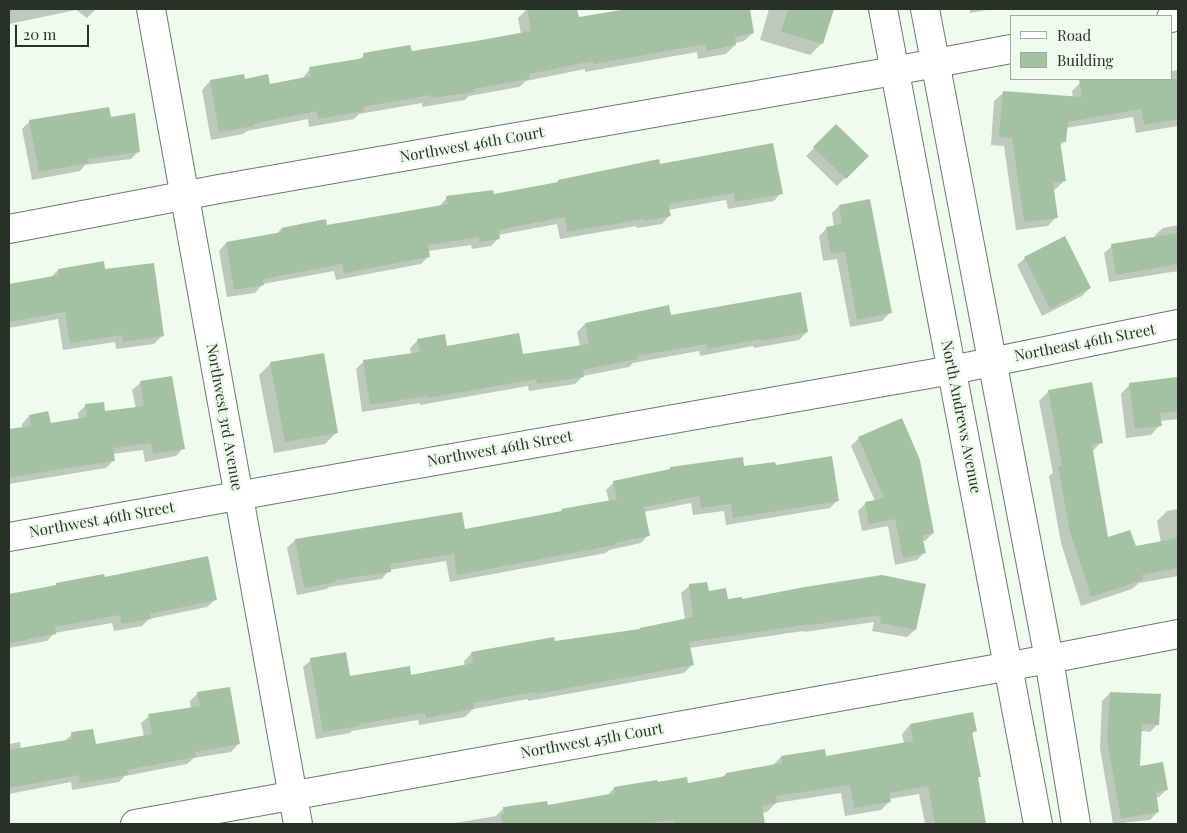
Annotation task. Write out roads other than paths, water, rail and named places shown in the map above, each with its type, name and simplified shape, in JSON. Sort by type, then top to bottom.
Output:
[{"type":"street","name":"Northwest 3rd Avenue","points":[[151,9],[298,824]]},
{"type":"street","name":"North Andrews Avenue","points":[[884,9],[1038,824]]},
{"type":"street","points":[[925,9],[1049,659],[1076,824]]},
{"type":"street","name":"Northwest 46th Court","points":[[9,228],[1010,49]]},
{"type":"street","name":"Northeast 46th Street","points":[[992,361],[1178,324]]},
{"type":"street","name":"Northwest 46th Street","points":[[9,537],[952,370],[992,361]]},
{"type":"street","name":"Northwest 45th Court","points":[[135,824],[1178,634]]}]
